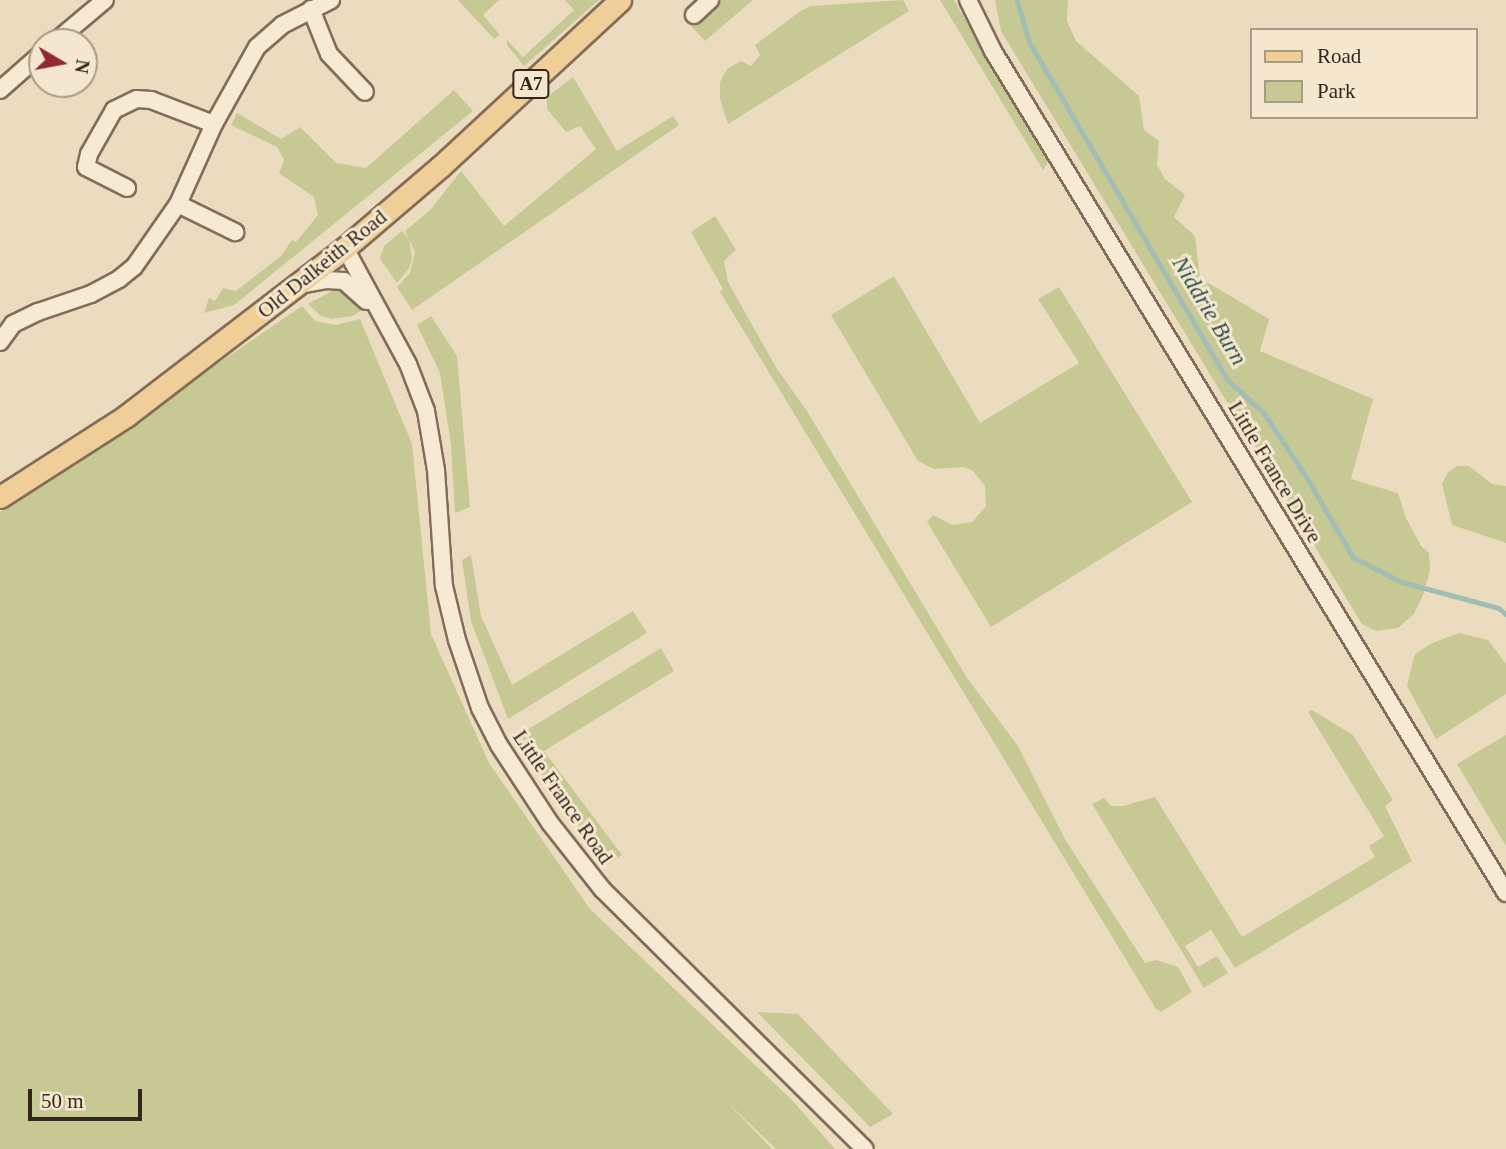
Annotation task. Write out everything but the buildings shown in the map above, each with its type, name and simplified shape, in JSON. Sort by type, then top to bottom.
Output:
[{"type":"main road","name":"Old Dalkeith Road","points":[[0,497],[126,416],[345,248],[441,166],[621,0]]},
{"type":"street","points":[[72,28],[105,0]]},
{"type":"street","points":[[0,342],[13,324],[38,312],[91,294],[119,279],[149,249],[178,204],[214,124],[257,47],[282,25],[331,0]]},
{"type":"street","points":[[694,15],[710,0]]},
{"type":"street","name":"Little France Drive","points":[[968,0],[993,51],[1506,893]]},
{"type":"street","points":[[311,9],[329,54],[365,92]]},
{"type":"street","points":[[0,90],[28,65]]},
{"type":"street","points":[[127,188],[79,168],[114,110],[137,99],[165,104],[214,124]]},
{"type":"street","points":[[178,204],[235,232]]},
{"type":"street","name":"Little France Road","points":[[345,248],[392,333],[426,411],[436,470],[444,586],[457,640],[480,708],[499,745],[550,823],[603,890],[865,1149]]},
{"type":"street","name":"Little France Road","points":[[296,286],[326,280],[344,281],[359,292],[392,333]]},
{"type":"green space","points":[[458,0],[499,0],[483,15],[500,35],[494,39]]},
{"type":"green space","points":[[565,0],[599,0],[524,66],[507,45],[507,40],[523,57],[574,10]]},
{"type":"green space","points":[[720,0],[753,0],[705,41],[691,26]]},
{"type":"green space","points":[[903,0],[909,11],[728,124],[720,99],[720,82],[727,69],[741,61],[751,66],[760,55],[755,45],[802,10],[811,6]]},
{"type":"green space","points":[[940,0],[954,0],[1048,162],[1043,170]]},
{"type":"green space","points":[[995,0],[1068,0],[1067,21],[1076,41],[1139,96],[1144,130],[1159,141],[1157,165],[1165,179],[1185,195],[1174,217],[1195,236],[1200,278],[1269,319],[1260,351],[1373,399],[1351,479],[1398,493],[1406,518],[1421,546],[1429,553],[1430,571],[1423,595],[1414,614],[1398,628],[1376,631],[1362,624],[1001,31]]},
{"type":"green space","points":[[573,77],[617,151],[673,116],[679,125],[412,310],[397,287],[410,273],[415,252],[409,239],[412,258],[410,267],[397,283],[380,259],[384,246],[402,231],[408,238],[405,231],[431,209],[461,171],[504,226],[596,149],[580,126],[566,132],[547,109],[547,97]]},
{"type":"green space","points":[[454,90],[473,111],[234,305],[204,313],[209,298],[215,301],[223,288],[236,291],[281,256],[292,240],[296,242],[318,215],[314,197],[279,173],[284,160],[277,147],[231,125],[237,113],[281,139],[300,127],[336,163],[366,168]]},
{"type":"green space","points":[[715,216],[736,250],[724,261],[728,282],[777,369],[807,411],[967,678],[1018,746],[1066,841],[1145,963],[1156,960],[1178,967],[1192,992],[1161,1012],[1156,1009],[720,292],[723,289],[691,232]]},
{"type":"green space","points":[[894,276],[980,423],[1079,363],[1038,299],[1059,287],[1192,502],[991,627],[927,522],[933,515],[952,525],[972,522],[986,506],[985,486],[972,470],[963,467],[934,469],[918,461],[831,315]]},
{"type":"green space","points":[[334,290],[346,292],[362,310],[353,316],[331,319],[321,316],[308,304]]},
{"type":"green space","points":[[302,306],[315,321],[336,325],[360,319],[412,444],[431,634],[489,763],[590,909],[792,1100],[835,1149],[776,1149],[724,1099],[772,1149],[0,1149],[0,512]]},
{"type":"green space","points":[[431,316],[457,356],[470,507],[455,513],[451,445],[440,373],[417,325]]},
{"type":"green space","points":[[1457,466],[1469,466],[1492,484],[1506,486],[1506,543],[1452,525],[1442,484],[1448,472]]},
{"type":"green space","points":[[471,555],[481,616],[512,685],[633,611],[647,633],[508,719],[471,621],[462,560]]},
{"type":"green space","points":[[1459,633],[1488,640],[1506,664],[1506,694],[1436,739],[1407,686],[1415,654],[1432,643]]},
{"type":"green space","points":[[661,648],[674,671],[544,751],[622,855],[605,866],[514,738]]},
{"type":"green space","points":[[1312,710],[1353,735],[1393,800],[1385,806],[1412,861],[1235,968],[1211,930],[1185,946],[1198,967],[1217,956],[1228,973],[1204,988],[1092,804],[1104,798],[1111,806],[1123,806],[1155,797],[1242,937],[1375,857],[1369,846],[1384,836],[1308,712]]},
{"type":"green space","points":[[1506,735],[1506,846],[1457,764]]},
{"type":"green space","points":[[757,1012],[798,1014],[893,1114],[870,1127]]},
{"type":"waterway","name":"Niddrie Burn","points":[[1017,0],[1030,43],[1228,380],[1264,413],[1308,479],[1353,557],[1402,582],[1499,608],[1506,614]]}]
